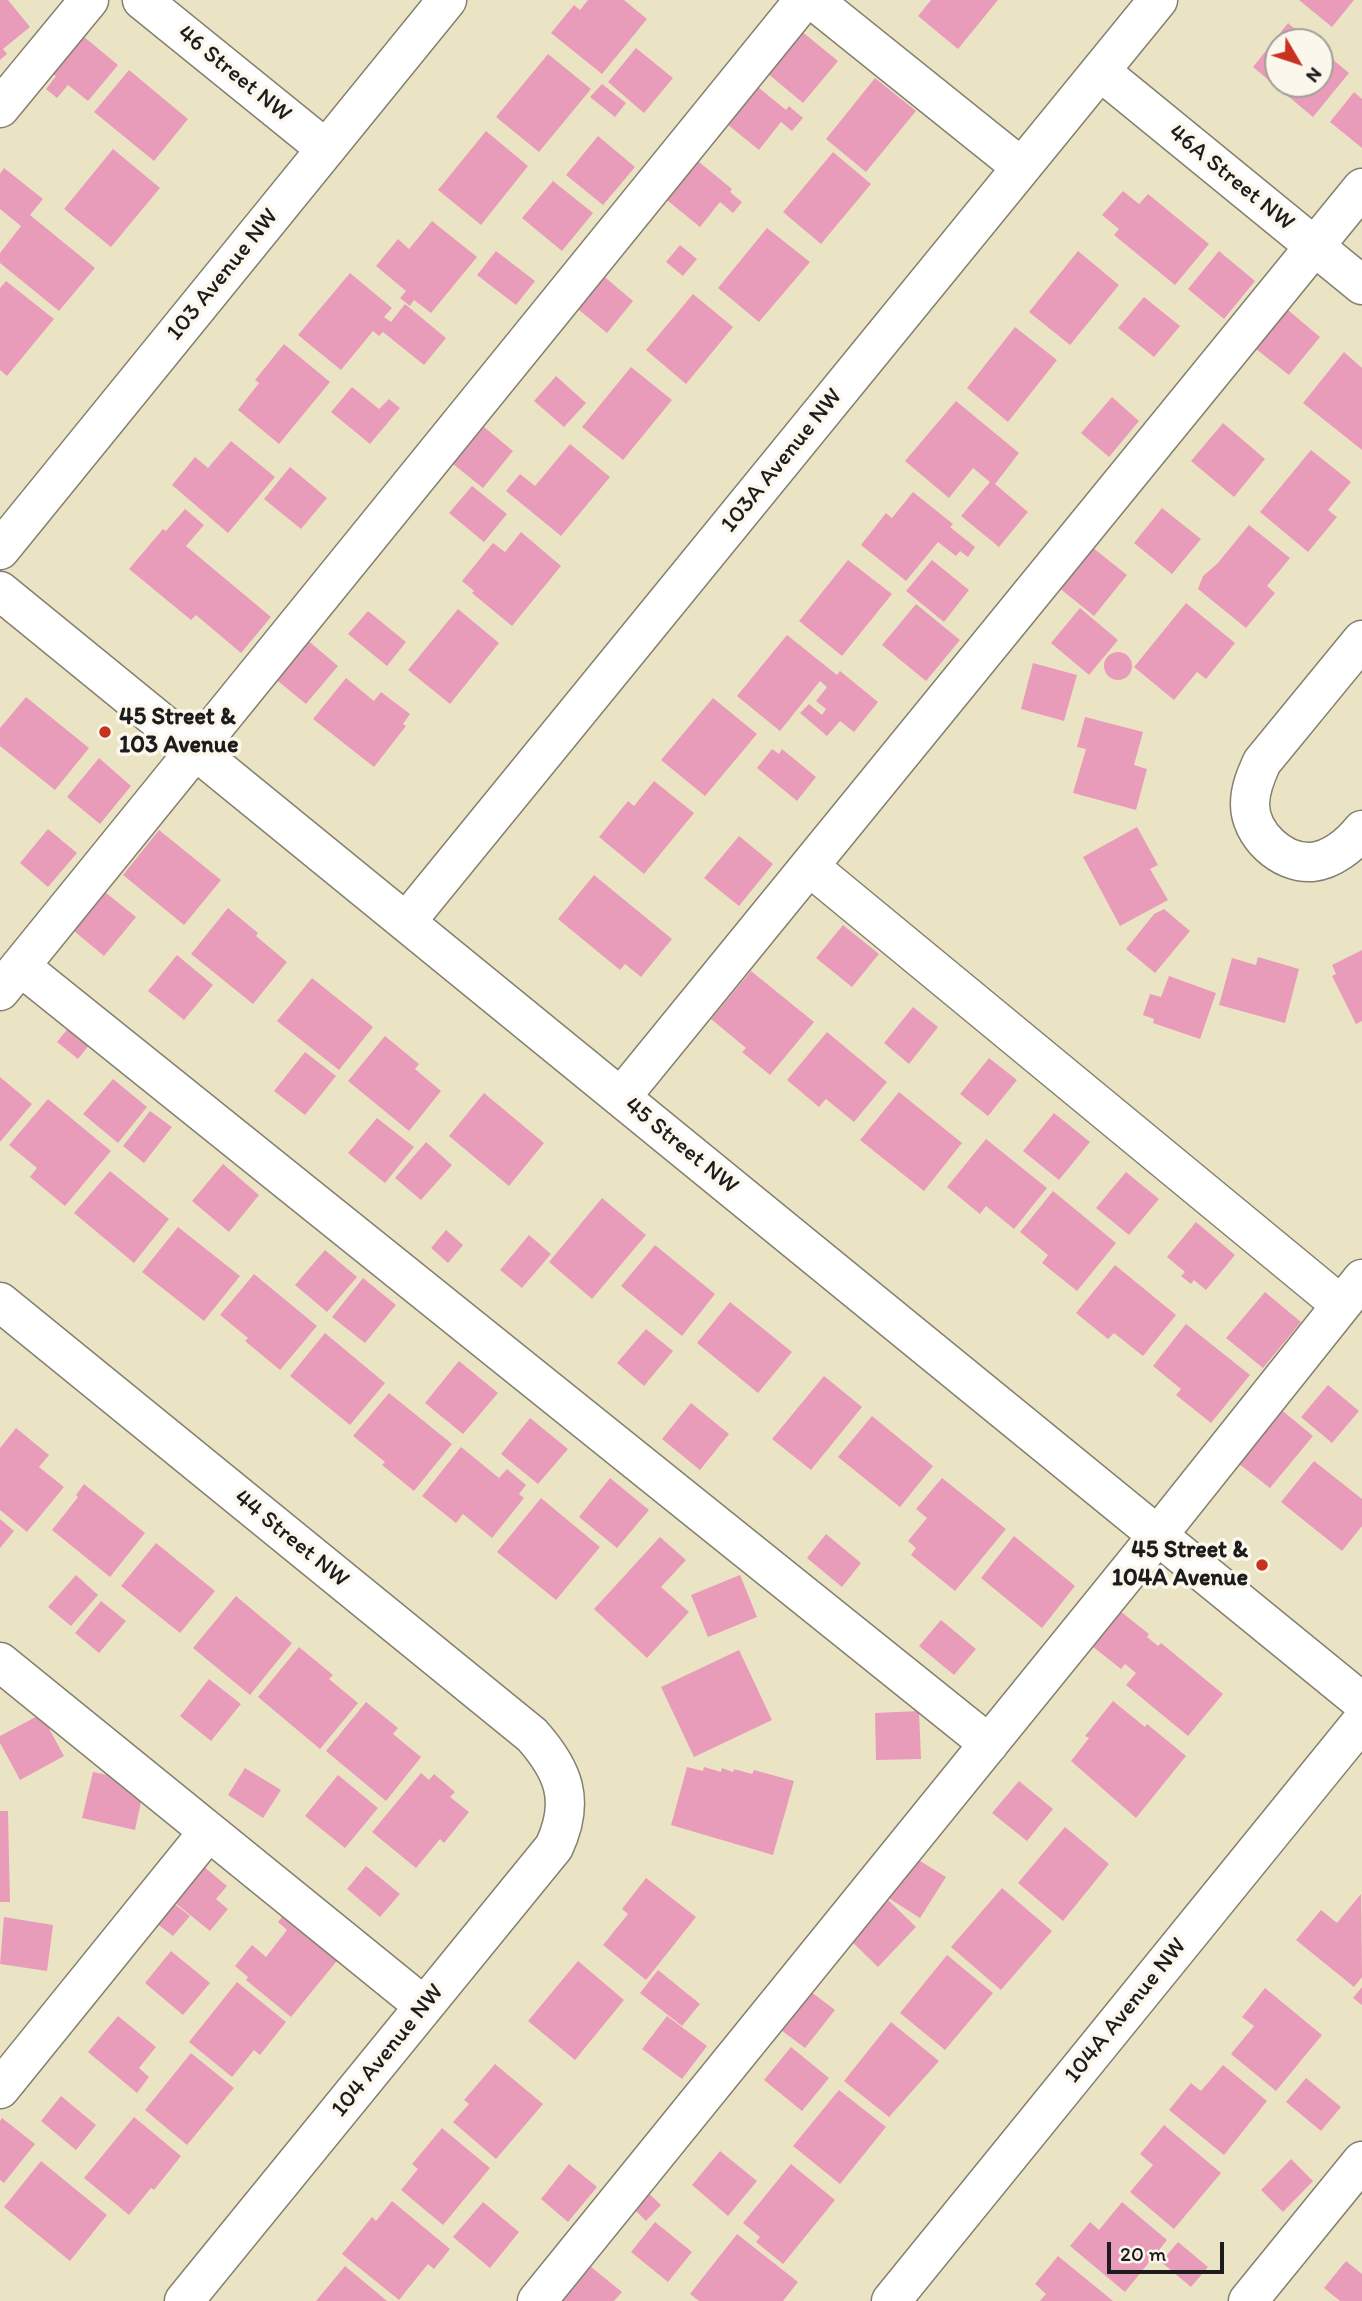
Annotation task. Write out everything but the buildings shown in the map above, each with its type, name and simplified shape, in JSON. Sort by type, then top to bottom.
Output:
[{"type":"street","points":[[0,108],[89,0]]},
{"type":"street","name":"46 Street NW","points":[[142,0],[326,149]]},
{"type":"street","name":"103 Avenue NW","points":[[0,550],[447,0]]},
{"type":"street","points":[[804,0],[10,979],[989,1744]]},
{"type":"street","points":[[813,0],[1021,167]]},
{"type":"street","name":"103A Avenue NW","points":[[406,922],[1158,0]]},
{"type":"street","name":"46A Street NW","points":[[1100,71],[1362,285]]},
{"type":"street","points":[[621,1097],[1362,188]]},
{"type":"street","name":"45 Street NW","points":[[0,591],[1362,1702]]},
{"type":"street","points":[[1362,640],[1262,762],[1254,781],[1250,803],[1251,818],[1258,833],[1270,846],[1289,857],[1312,862],[1334,855],[1354,840],[1362,830]]},
{"type":"street","points":[[537,2301],[1352,1292],[810,867]]},
{"type":"street","name":"44 Street NW","points":[[0,1302],[532,1735],[558,1769],[564,1789]]},
{"type":"street","points":[[0,1662],[424,2006]]},
{"type":"street","name":"104A Avenue NW","points":[[891,2301],[1362,1721]]},
{"type":"street","name":"104 Avenue NW","points":[[184,2301],[554,1847],[564,1822],[564,1789]]},
{"type":"street","points":[[0,2089],[208,1832]]},
{"type":"street","points":[[1248,2301],[1362,2161]]},
{"type":"place","name":"45 Street & 103 Avenue","points":[[105,732]]},
{"type":"place","name":"45 Street & 104A Avenue","points":[[1262,1565]]}]
